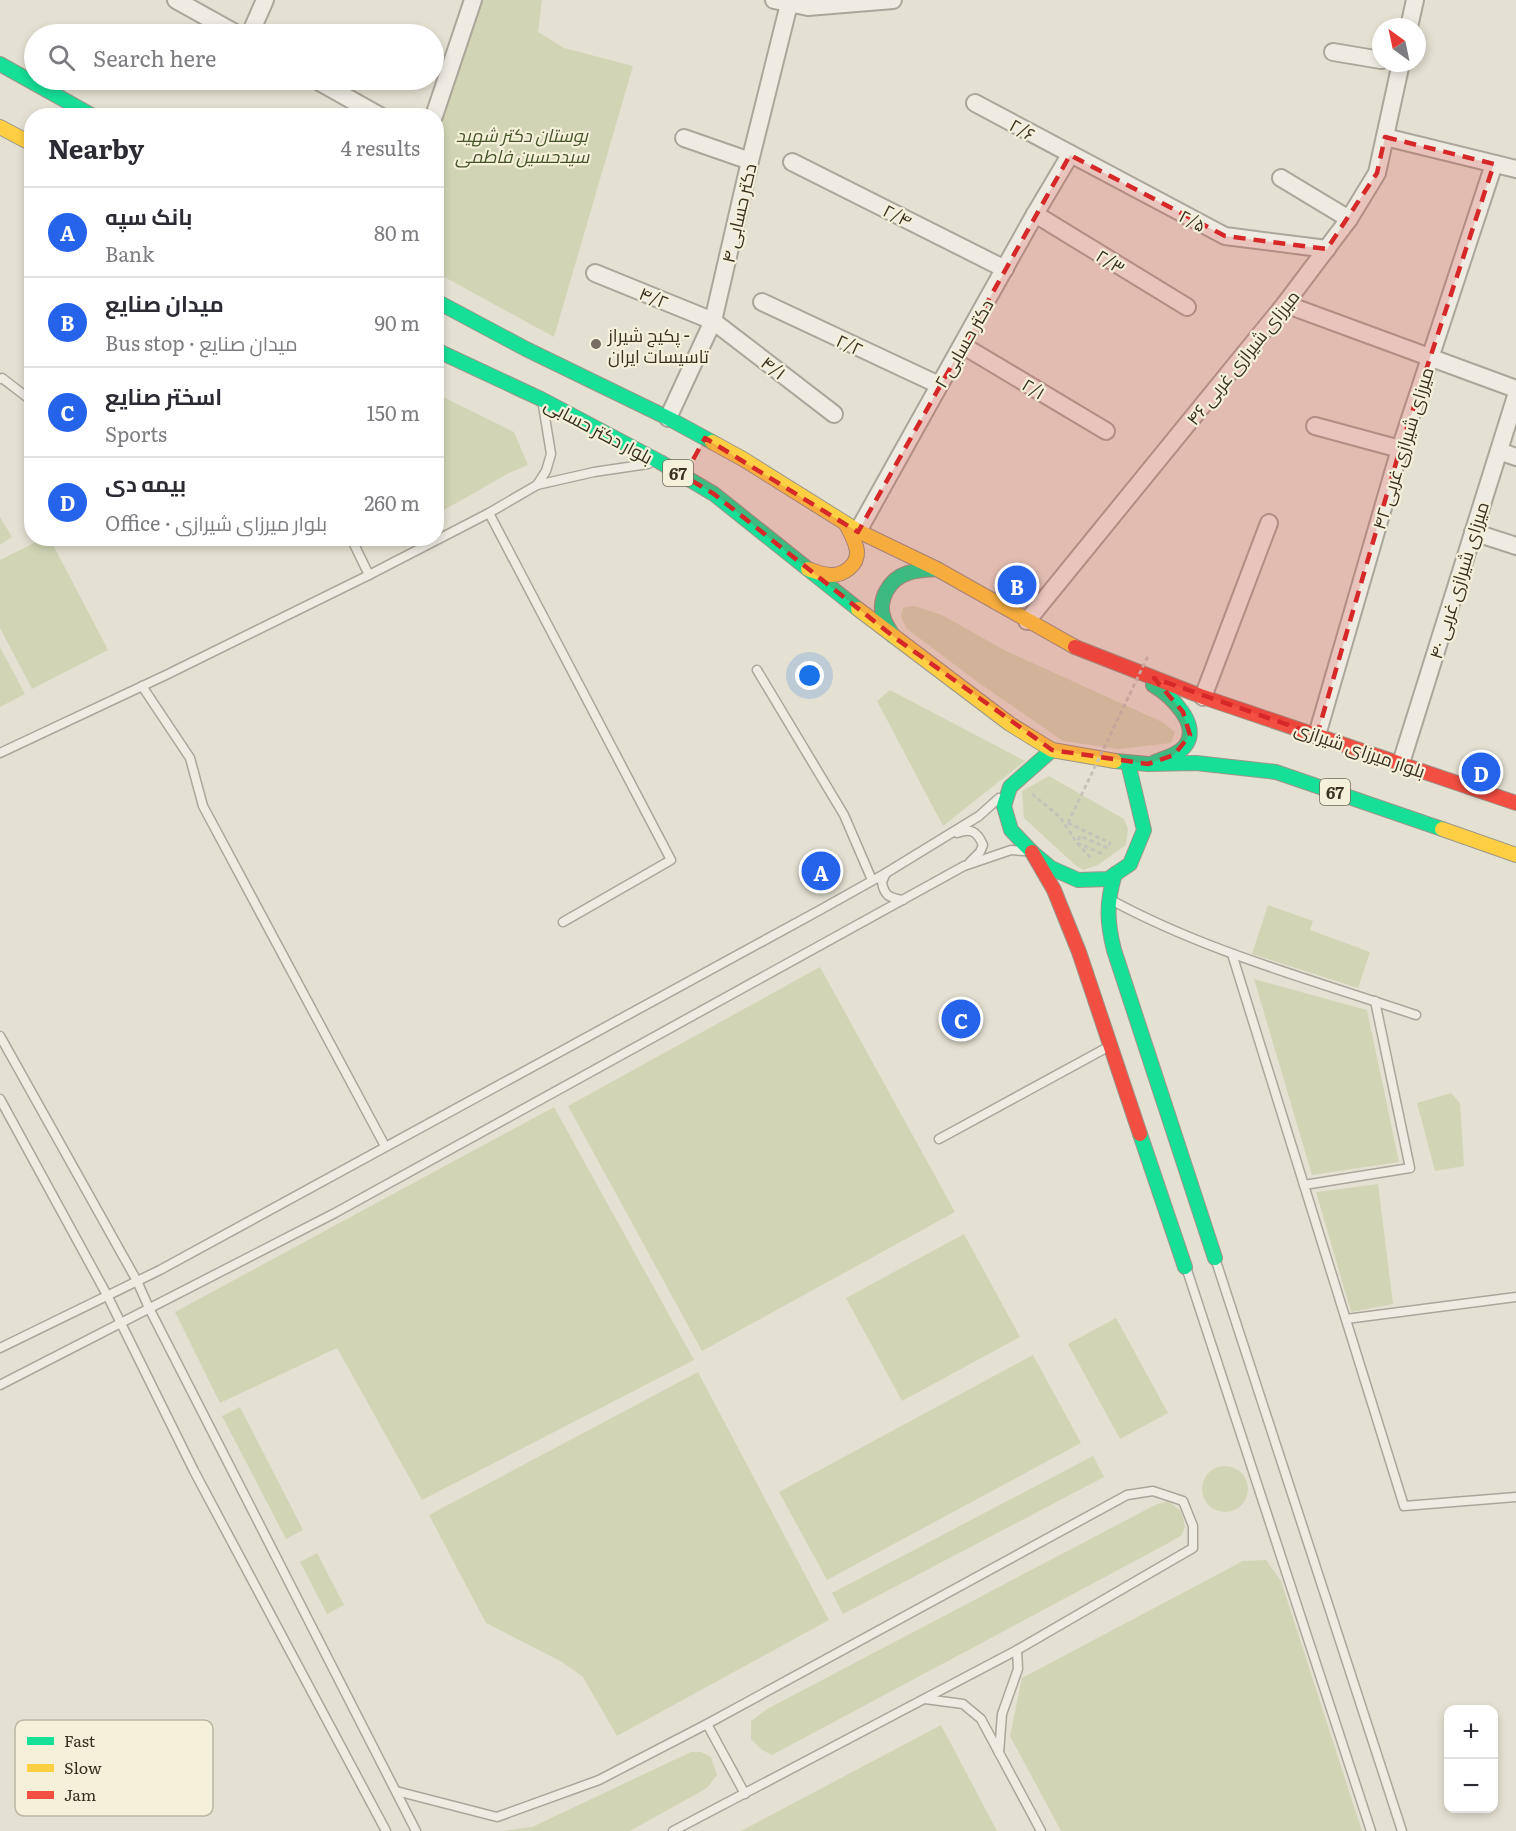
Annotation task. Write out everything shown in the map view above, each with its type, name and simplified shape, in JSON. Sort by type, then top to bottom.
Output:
[{"type":"main road","points":[[0,64],[24,77]]},
{"type":"main road","points":[[46,90],[79,108]]},
{"type":"main road","points":[[0,127],[24,140]]},
{"type":"main road","name":"67","points":[[444,305],[526,349],[668,418],[703,443],[743,459],[852,528],[937,569],[1073,646],[1203,697]]},
{"type":"main road","name":"بلوار دکتر حسابی","points":[[444,354],[541,399],[660,462],[687,472],[894,637]]},
{"type":"main road","points":[[804,567],[832,576],[844,573],[857,558],[852,528]]},
{"type":"main road","points":[[894,637],[881,610],[882,600],[890,585],[898,577],[909,573],[937,569]]},
{"type":"main road","name":"67","points":[[894,637],[1010,724],[1052,750],[1128,763],[1196,763],[1276,772],[1516,855]]},
{"type":"main road","points":[[1122,666],[1168,694],[1183,712],[1190,735],[1185,746],[1173,755],[1148,764]]},
{"type":"main road","name":"بلوار میرزای شیرازی","points":[[1203,697],[1516,803]]},
{"type":"main road","points":[[1052,750],[1013,784],[1004,806],[1011,830],[1032,852],[1051,868],[1078,880],[1108,879],[1130,864],[1144,830],[1128,763]]},
{"type":"main road","points":[[1032,852],[1054,890],[1080,951],[1185,1267]]},
{"type":"main road","points":[[1115,874],[1108,898],[1108,920],[1119,968],[1215,1258]]},
{"type":"street","points":[[176,0],[219,24]]},
{"type":"street","points":[[254,24],[265,0]]},
{"type":"street","points":[[444,86],[473,0]]},
{"type":"street","points":[[784,1],[808,7],[893,0]]},
{"type":"street","points":[[1411,18],[1415,0]]},
{"type":"street","name":"دکتر حسابی ۴","points":[[668,418],[713,321],[784,1]]},
{"type":"street","points":[[1333,52],[1372,58]]},
{"type":"street","name":"میرزای شیرازی غربی ۴۶","points":[[1027,621],[1286,304],[1349,219],[1377,172],[1399,72]]},
{"type":"street","points":[[334,90],[366,108]]},
{"type":"street","points":[[437,108],[443,90]]},
{"type":"street","name":"۲/۶","points":[[975,103],[1070,155]]},
{"type":"street","points":[[1385,137],[1516,169]]},
{"type":"street","points":[[684,138],[750,161]]},
{"type":"street","name":"دکتر حسابی ۲","points":[[852,528],[939,385],[1070,155]]},
{"type":"street","name":"۲/۵","points":[[1070,155],[1225,236],[1327,249]]},
{"type":"street","name":"۲/۴","points":[[792,162],[1005,268]]},
{"type":"street","name":"میرزای شیرازی غربی ۴۲","points":[[1317,735],[1400,449],[1494,164]]},
{"type":"street","points":[[1281,178],[1349,219]]},
{"type":"street","name":"۲/۳","points":[[1035,214],[1187,307]]},
{"type":"street","name":"۴/۲","points":[[595,273],[713,321]]},
{"type":"street","name":"۲/۲","points":[[762,302],[939,385]]},
{"type":"street","points":[[1286,304],[1516,389]]},
{"type":"street","name":"۴/۱","points":[[713,321],[834,414]]},
{"type":"street","name":"۲/۱","points":[[962,345],[1106,431]]},
{"type":"street","name":"میرزای شیرازی غربی ۴۰","points":[[1401,763],[1516,396]]},
{"type":"street","points":[[1315,426],[1400,449]]},
{"type":"street","points":[[1499,451],[1516,457]]},
{"type":"street","points":[[1203,697],[1269,523]]},
{"type":"street","points":[[1473,532],[1516,546]]},
{"type":"lane","points":[[0,379],[2,378],[24,395]]},
{"type":"lane","points":[[537,485],[546,471],[551,454],[541,399]]},
{"type":"lane","points":[[444,536],[537,485],[594,471],[660,462]]},
{"type":"lane","points":[[489,513],[671,860],[563,922]]},
{"type":"lane","points":[[355,546],[369,575]]},
{"type":"lane","points":[[0,753],[142,686],[425,546]]},
{"type":"lane","points":[[757,670],[844,815],[872,880]]},
{"type":"lane","points":[[142,686],[190,758],[203,806],[386,1146]]},
{"type":"lane","points":[[0,1348],[160,1270],[820,910],[980,816],[1013,784]]},
{"type":"lane","points":[[948,835],[966,830],[974,831],[980,838],[983,844],[980,852],[967,865]]},
{"type":"lane","points":[[0,1385],[335,1213],[967,865],[1011,850],[1032,852]]},
{"type":"lane","points":[[886,873],[882,882],[886,895],[903,900]]},
{"type":"lane","points":[[1108,898],[1144,918],[1232,954],[1416,1015]]},
{"type":"lane","points":[[1232,954],[1404,1506],[1516,1497]]},
{"type":"lane","points":[[1304,1185],[1410,1168],[1375,1001]]},
{"type":"lane","points":[[0,1036],[137,1281],[416,1831]]},
{"type":"lane","points":[[939,1139],[1111,1045]]},
{"type":"lane","points":[[0,1099],[107,1295],[194,1471],[386,1831]]},
{"type":"lane","points":[[1215,1258],[1401,1831]]},
{"type":"lane","points":[[1185,1267],[1371,1831]]},
{"type":"lane","points":[[1346,1319],[1516,1297]]},
{"type":"lane","points":[[396,1791],[497,1817],[599,1780],[707,1724],[1126,1495],[1153,1491],[1183,1501],[1192,1526],[1193,1548],[1017,1650],[673,1831]]},
{"type":"lane","points":[[999,1754],[1002,1714],[1018,1669],[1017,1650]]},
{"type":"lane","points":[[924,1699],[963,1704],[981,1719],[1041,1831]]},
{"type":"lane","points":[[707,1724],[745,1794]]},
{"type":"path","points":[[1077,843],[1080,836],[1108,848],[1110,843],[1068,823],[1148,656]]},
{"type":"path","points":[[1013,784],[1060,818],[1077,843],[1098,864]]},
{"type":"path","points":[[1077,843],[1109,857]]},
{"type":"highlighted area","points":[[1385,137],[1494,164],[1400,449],[1317,735],[1154,678],[1183,712],[1190,735],[1174,755],[1148,764],[1052,750],[894,637],[714,494],[684,476],[705,438],[858,532],[1070,155],[1225,236],[1327,249],[1377,173]]},
{"type":"green space","name":"بوستان دکتر شهید سیدحسین فاطمی","points":[[481,0],[542,0],[538,32],[564,48],[633,66],[554,337],[444,277],[444,112]]},
{"type":"green space","points":[[444,397],[514,432],[528,465],[509,473],[444,510]]},
{"type":"green space","points":[[0,517],[12,537],[0,545]]},
{"type":"green space","points":[[28,546],[54,546],[108,650],[32,689],[0,628],[0,560]]},
{"type":"green space","points":[[914,606],[942,615],[1004,650],[1162,722],[1175,732],[1171,743],[1118,749],[1063,741],[979,683],[906,628],[901,616],[903,608]]},
{"type":"green space","points":[[0,647],[25,694],[0,707]]},
{"type":"green space","points":[[890,690],[1025,761],[943,826],[877,701]]},
{"type":"green space","points":[[1049,776],[1124,819],[1128,829],[1126,845],[1098,865],[1083,870],[1074,864],[1024,818],[1022,791]]},
{"type":"green space","points":[[1268,905],[1313,921],[1310,930],[1370,952],[1358,988],[1252,954]]},
{"type":"green space","points":[[820,967],[955,1212],[702,1351],[568,1106]]},
{"type":"green space","points":[[1254,979],[1367,1010],[1399,1162],[1312,1175]]},
{"type":"green space","points":[[1451,1093],[1460,1103],[1464,1166],[1435,1171],[1417,1103]]},
{"type":"green space","points":[[554,1107],[694,1360],[422,1500],[337,1348],[220,1403],[175,1312]]},
{"type":"green space","points":[[1378,1184],[1393,1304],[1351,1312],[1316,1192]]},
{"type":"green space","points":[[964,1234],[1020,1337],[902,1401],[846,1298]]},
{"type":"green space","points":[[1116,1318],[1168,1413],[1120,1439],[1068,1344]]},
{"type":"green space","points":[[1033,1355],[1081,1443],[827,1580],[779,1492]]},
{"type":"green space","points":[[698,1372],[829,1620],[617,1736],[583,1677],[562,1662],[486,1623],[429,1515]]},
{"type":"green space","points":[[240,1407],[303,1530],[286,1539],[222,1416]]},
{"type":"green space","points":[[1093,1456],[1104,1477],[843,1614],[832,1593]]},
{"type":"green space","points":[[1225,1466],[1241,1473],[1248,1489],[1241,1505],[1225,1512],[1209,1505],[1202,1489],[1209,1473]]},
{"type":"green space","points":[[1168,1501],[1181,1511],[1185,1526],[1182,1535],[1163,1546],[772,1755],[762,1750],[751,1739],[751,1721],[767,1709],[1155,1505]]},
{"type":"green space","points":[[317,1553],[344,1605],[327,1614],[300,1562]]},
{"type":"green space","points":[[1266,1560],[1281,1581],[1362,1831],[1061,1831],[1010,1736],[1022,1678],[1243,1561]]},
{"type":"green space","points":[[941,1725],[997,1831],[741,1831]]},
{"type":"green space","points":[[691,1752],[701,1752],[711,1757],[717,1775],[707,1788],[630,1831],[503,1831],[532,1827]]},
{"type":"traffic: fast","points":[[0,64],[24,77]]},
{"type":"traffic: fast","points":[[46,90],[79,108]]},
{"type":"traffic: fast","points":[[444,305],[712,442]]},
{"type":"traffic: fast","points":[[444,354],[541,399],[660,462],[714,494],[858,609]]},
{"type":"traffic: fast","points":[[893,636],[882,612],[886,591],[901,576],[915,571],[937,569]]},
{"type":"traffic: fast","points":[[1153,685],[1168,696],[1182,711],[1190,729],[1189,738],[1179,752],[1155,762]]},
{"type":"traffic: fast","points":[[1052,750],[1010,787],[1004,806],[1011,830],[1032,852],[1051,868],[1078,880],[1108,879],[1130,864],[1144,830],[1128,763]]},
{"type":"traffic: fast","points":[[1115,761],[1148,764],[1196,763],[1276,772],[1442,829]]},
{"type":"traffic: fast","points":[[1115,874],[1110,894],[1109,912],[1114,950],[1215,1258]]},
{"type":"traffic: fast","points":[[1140,1134],[1185,1267]]},
{"type":"traffic: slow","points":[[0,127],[24,140]]},
{"type":"traffic: slow","points":[[712,442],[858,531],[937,569],[1075,647]]},
{"type":"traffic: slow","points":[[808,569],[836,575],[853,565],[857,551],[846,524]]},
{"type":"traffic: slow","points":[[858,609],[1010,724],[1052,750],[1115,761]]},
{"type":"traffic: slow","points":[[1442,829],[1516,855]]},
{"type":"traffic: jam","points":[[1075,647],[1203,697],[1516,803]]},
{"type":"traffic: jam","points":[[1032,852],[1054,890],[1079,952],[1140,1134]]},
{"type":"place","name":"پکیج شیراز - تاسیسات ایران","points":[[596,344]]},
{"type":"place","name":"میدان صنایع","points":[[1017,585]]},
{"type":"place","name":"بیمه دی","points":[[1481,772]]},
{"type":"place","name":"بانک سپه","points":[[821,871]]},
{"type":"place","name":"اسختر صنایع","points":[[961,1019]]}]
